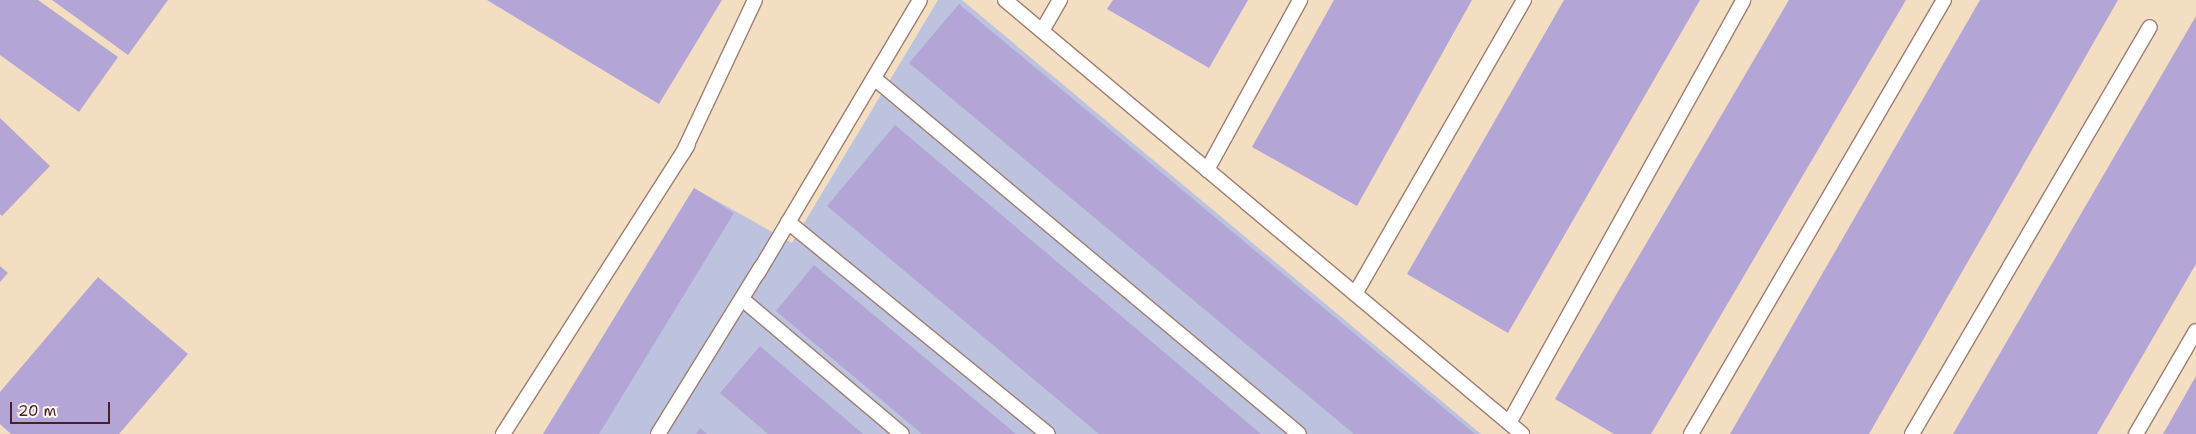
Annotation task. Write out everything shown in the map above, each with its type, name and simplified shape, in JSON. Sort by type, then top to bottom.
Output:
[{"type":"lane","points":[[503,434],[685,149],[755,0]]},
{"type":"lane","points":[[758,273],[920,0]]},
{"type":"lane","points":[[1005,0],[1522,434]]},
{"type":"lane","points":[[1042,31],[1060,0]]},
{"type":"lane","points":[[1208,170],[1300,0]]},
{"type":"lane","points":[[1355,294],[1524,0]]},
{"type":"lane","points":[[1509,423],[1743,0]]},
{"type":"lane","points":[[1691,434],[1944,0]]},
{"type":"lane","points":[[1912,434],[2150,27]]},
{"type":"lane","points":[[874,78],[1299,434]]},
{"type":"lane","points":[[788,222],[1048,434]]},
{"type":"lane","points":[[658,434],[766,260]]},
{"type":"lane","points":[[742,299],[902,434]]},
{"type":"lane","points":[[2136,434],[2196,331]]},
{"type":"shaded area","points":[[938,0],[962,0],[1481,434],[543,434],[694,188],[792,243]]},
{"type":"building","points":[[0,0],[38,0],[118,57],[79,112],[0,55]]},
{"type":"building","points":[[52,0],[168,0],[128,55]]},
{"type":"building","points":[[487,0],[722,0],[659,104]]},
{"type":"building","points":[[1113,0],[1248,0],[1209,68],[1107,9]]},
{"type":"building","points":[[1334,0],[1472,0],[1357,206],[1252,147]]},
{"type":"building","points":[[1564,0],[1700,0],[1508,333],[1407,274]]},
{"type":"building","points":[[1789,0],[1906,0],[1651,434],[1614,434],[1555,399]]},
{"type":"building","points":[[1980,0],[2118,0],[1869,434],[1730,434]]},
{"type":"building","points":[[959,4],[1475,434],[1354,434],[909,63]]},
{"type":"building","points":[[2196,16],[2196,264],[2097,434],[1953,434]]},
{"type":"building","points":[[0,118],[50,166],[2,216],[0,214]]},
{"type":"building","points":[[895,125],[1261,434],[1099,434],[827,206]]},
{"type":"building","points":[[694,188],[734,213],[599,434],[543,434]]},
{"type":"building","points":[[814,265],[1016,434],[922,434],[776,311]]},
{"type":"building","points":[[0,266],[8,273],[0,282]]},
{"type":"building","points":[[98,277],[188,354],[119,434],[11,434],[0,424],[0,392]]},
{"type":"building","points":[[760,346],[863,434],[768,434],[720,393]]},
{"type":"building","points":[[2196,376],[2196,434],[2163,434]]},
{"type":"building","points":[[700,428],[707,434],[696,434]]}]
